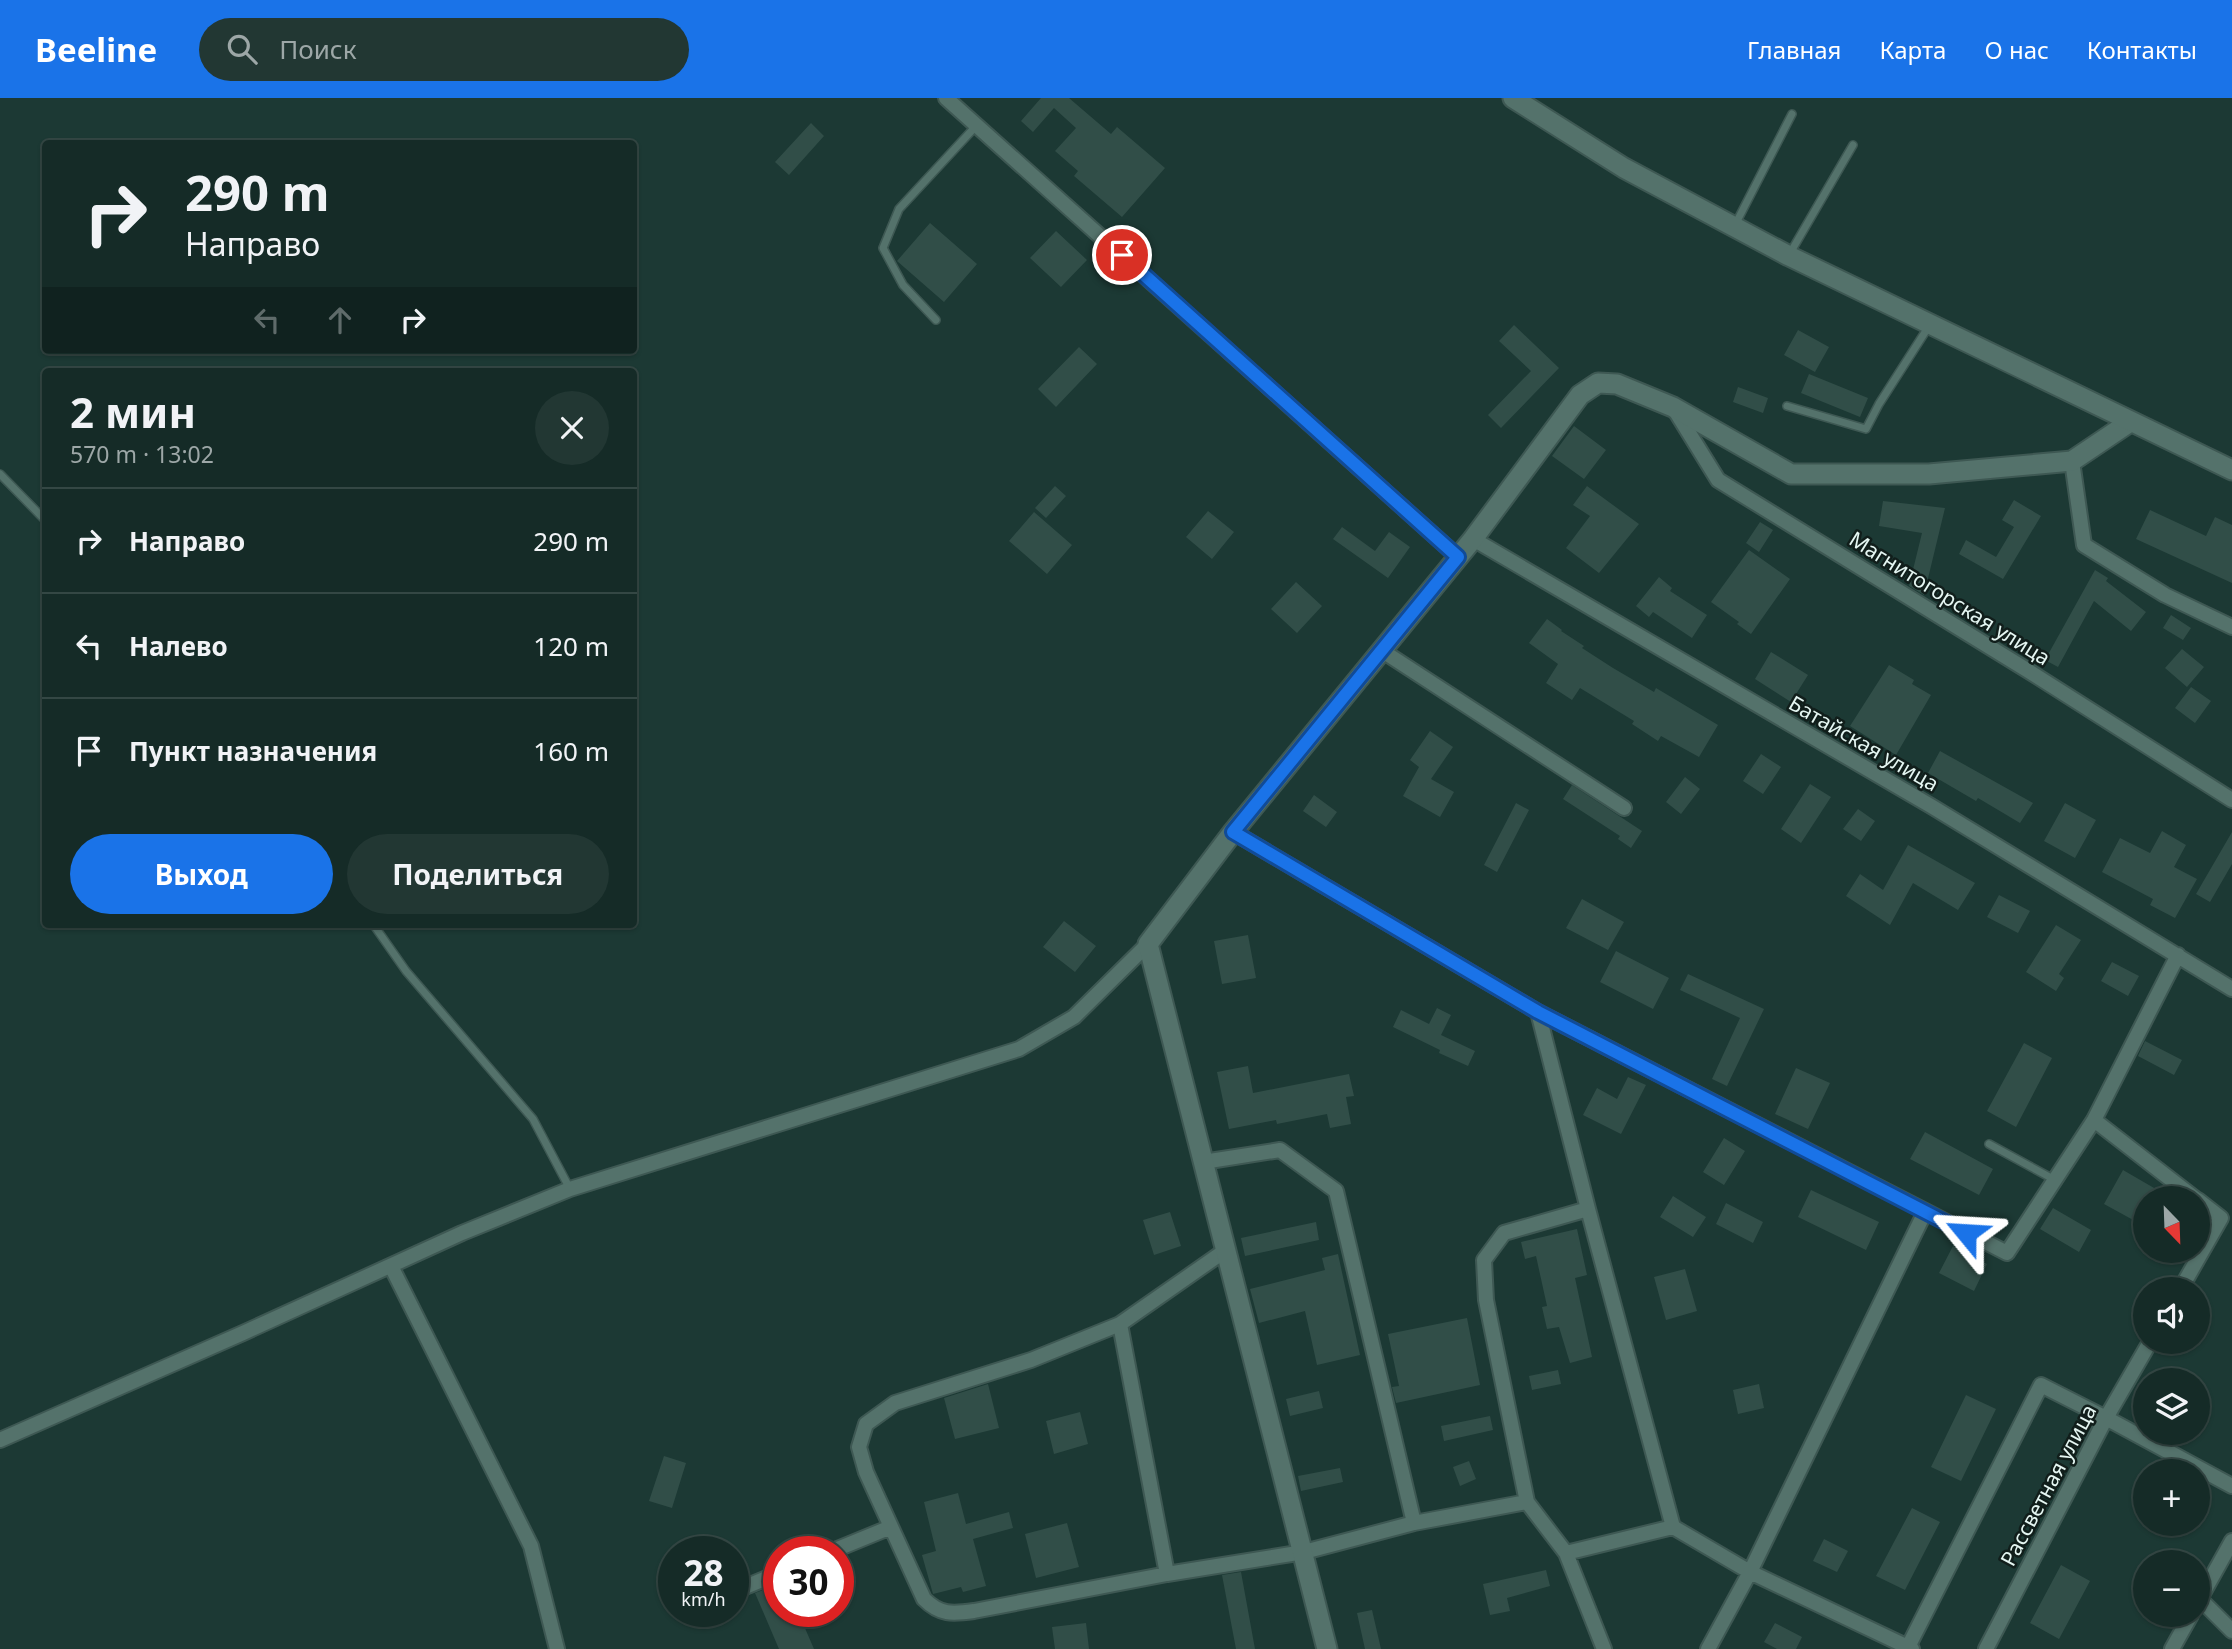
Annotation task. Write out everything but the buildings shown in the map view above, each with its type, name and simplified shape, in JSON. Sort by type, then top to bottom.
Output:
[{"type":"street","points":[[946,98],[1458,557]]},
{"type":"street","points":[[1520,101],[1625,168],[1789,256],[2232,470]]},
{"type":"street","points":[[0,1440],[462,1233],[570,1189],[1018,1049],[1074,1017],[1148,944],[1233,832],[1473,539],[1580,395],[1598,383],[1617,384],[1672,407],[1791,474],[1929,474],[2071,461],[2130,422]]},
{"type":"street","name":"Магнитогорская улица","points":[[1672,407],[1717,480],[2027,670],[2232,800]]},
{"type":"street","points":[[2071,461],[2084,545],[2165,596],[2232,627]]},
{"type":"street","name":"Батайская улица","points":[[1473,539],[1919,799],[2232,989]]},
{"type":"street","points":[[1381,650],[1624,808]]},
{"type":"street","points":[[1233,832],[1538,1012],[2007,1253],[2094,1120],[2178,955]]},
{"type":"street","points":[[1148,944],[1327,1649]]},
{"type":"street","points":[[1538,1012],[1673,1527]]},
{"type":"street","points":[[2094,1120],[2180,1186]]},
{"type":"street","points":[[1203,1162],[1280,1150],[1336,1191],[1414,1523]]},
{"type":"street","points":[[1588,1209],[1504,1233],[1484,1260],[1486,1300],[1527,1502],[1566,1553],[1604,1649]]},
{"type":"street","points":[[2210,1209],[2221,1218],[2210,1237]]},
{"type":"street","points":[[1708,1649],[1750,1572],[1925,1212]]},
{"type":"street","points":[[1226,1250],[1120,1324],[1031,1360],[894,1403],[866,1424],[859,1447],[866,1472],[924,1599],[934,1610],[953,1614],[974,1611],[1167,1574],[1304,1552],[1414,1523],[1527,1502]]},
{"type":"street","points":[[391,1266],[531,1546],[557,1649]]},
{"type":"street","points":[[1120,1324],[1167,1574]]},
{"type":"street","name":"Рассветная улица","points":[[1986,1649],[2106,1418],[2143,1354]]},
{"type":"street","points":[[1566,1553],[1673,1527],[1750,1572],[1909,1648],[2041,1385],[2232,1486]]},
{"type":"street","points":[[854,1542],[891,1527]]},
{"type":"street","points":[[2210,1581],[2232,1541]]},
{"type":"street","points":[[2210,1611],[2232,1631]]},
{"type":"street","points":[[2172,1649],[2184,1627]]},
{"type":"lane","points":[[1734,227],[1793,114]]},
{"type":"lane","points":[[936,320],[903,285],[883,248],[899,209],[977,126]]},
{"type":"lane","points":[[1789,256],[1853,145]]},
{"type":"lane","points":[[1787,406],[1866,429],[1929,325]]},
{"type":"lane","points":[[0,474],[42,517]]},
{"type":"lane","points":[[376,928],[406,971],[533,1119],[570,1189]]},
{"type":"lane","points":[[1989,1144],[2054,1180]]},
{"type":"route","points":[[1122,255],[1458,557],[1233,832],[1538,1012],[1966,1233]]}]
